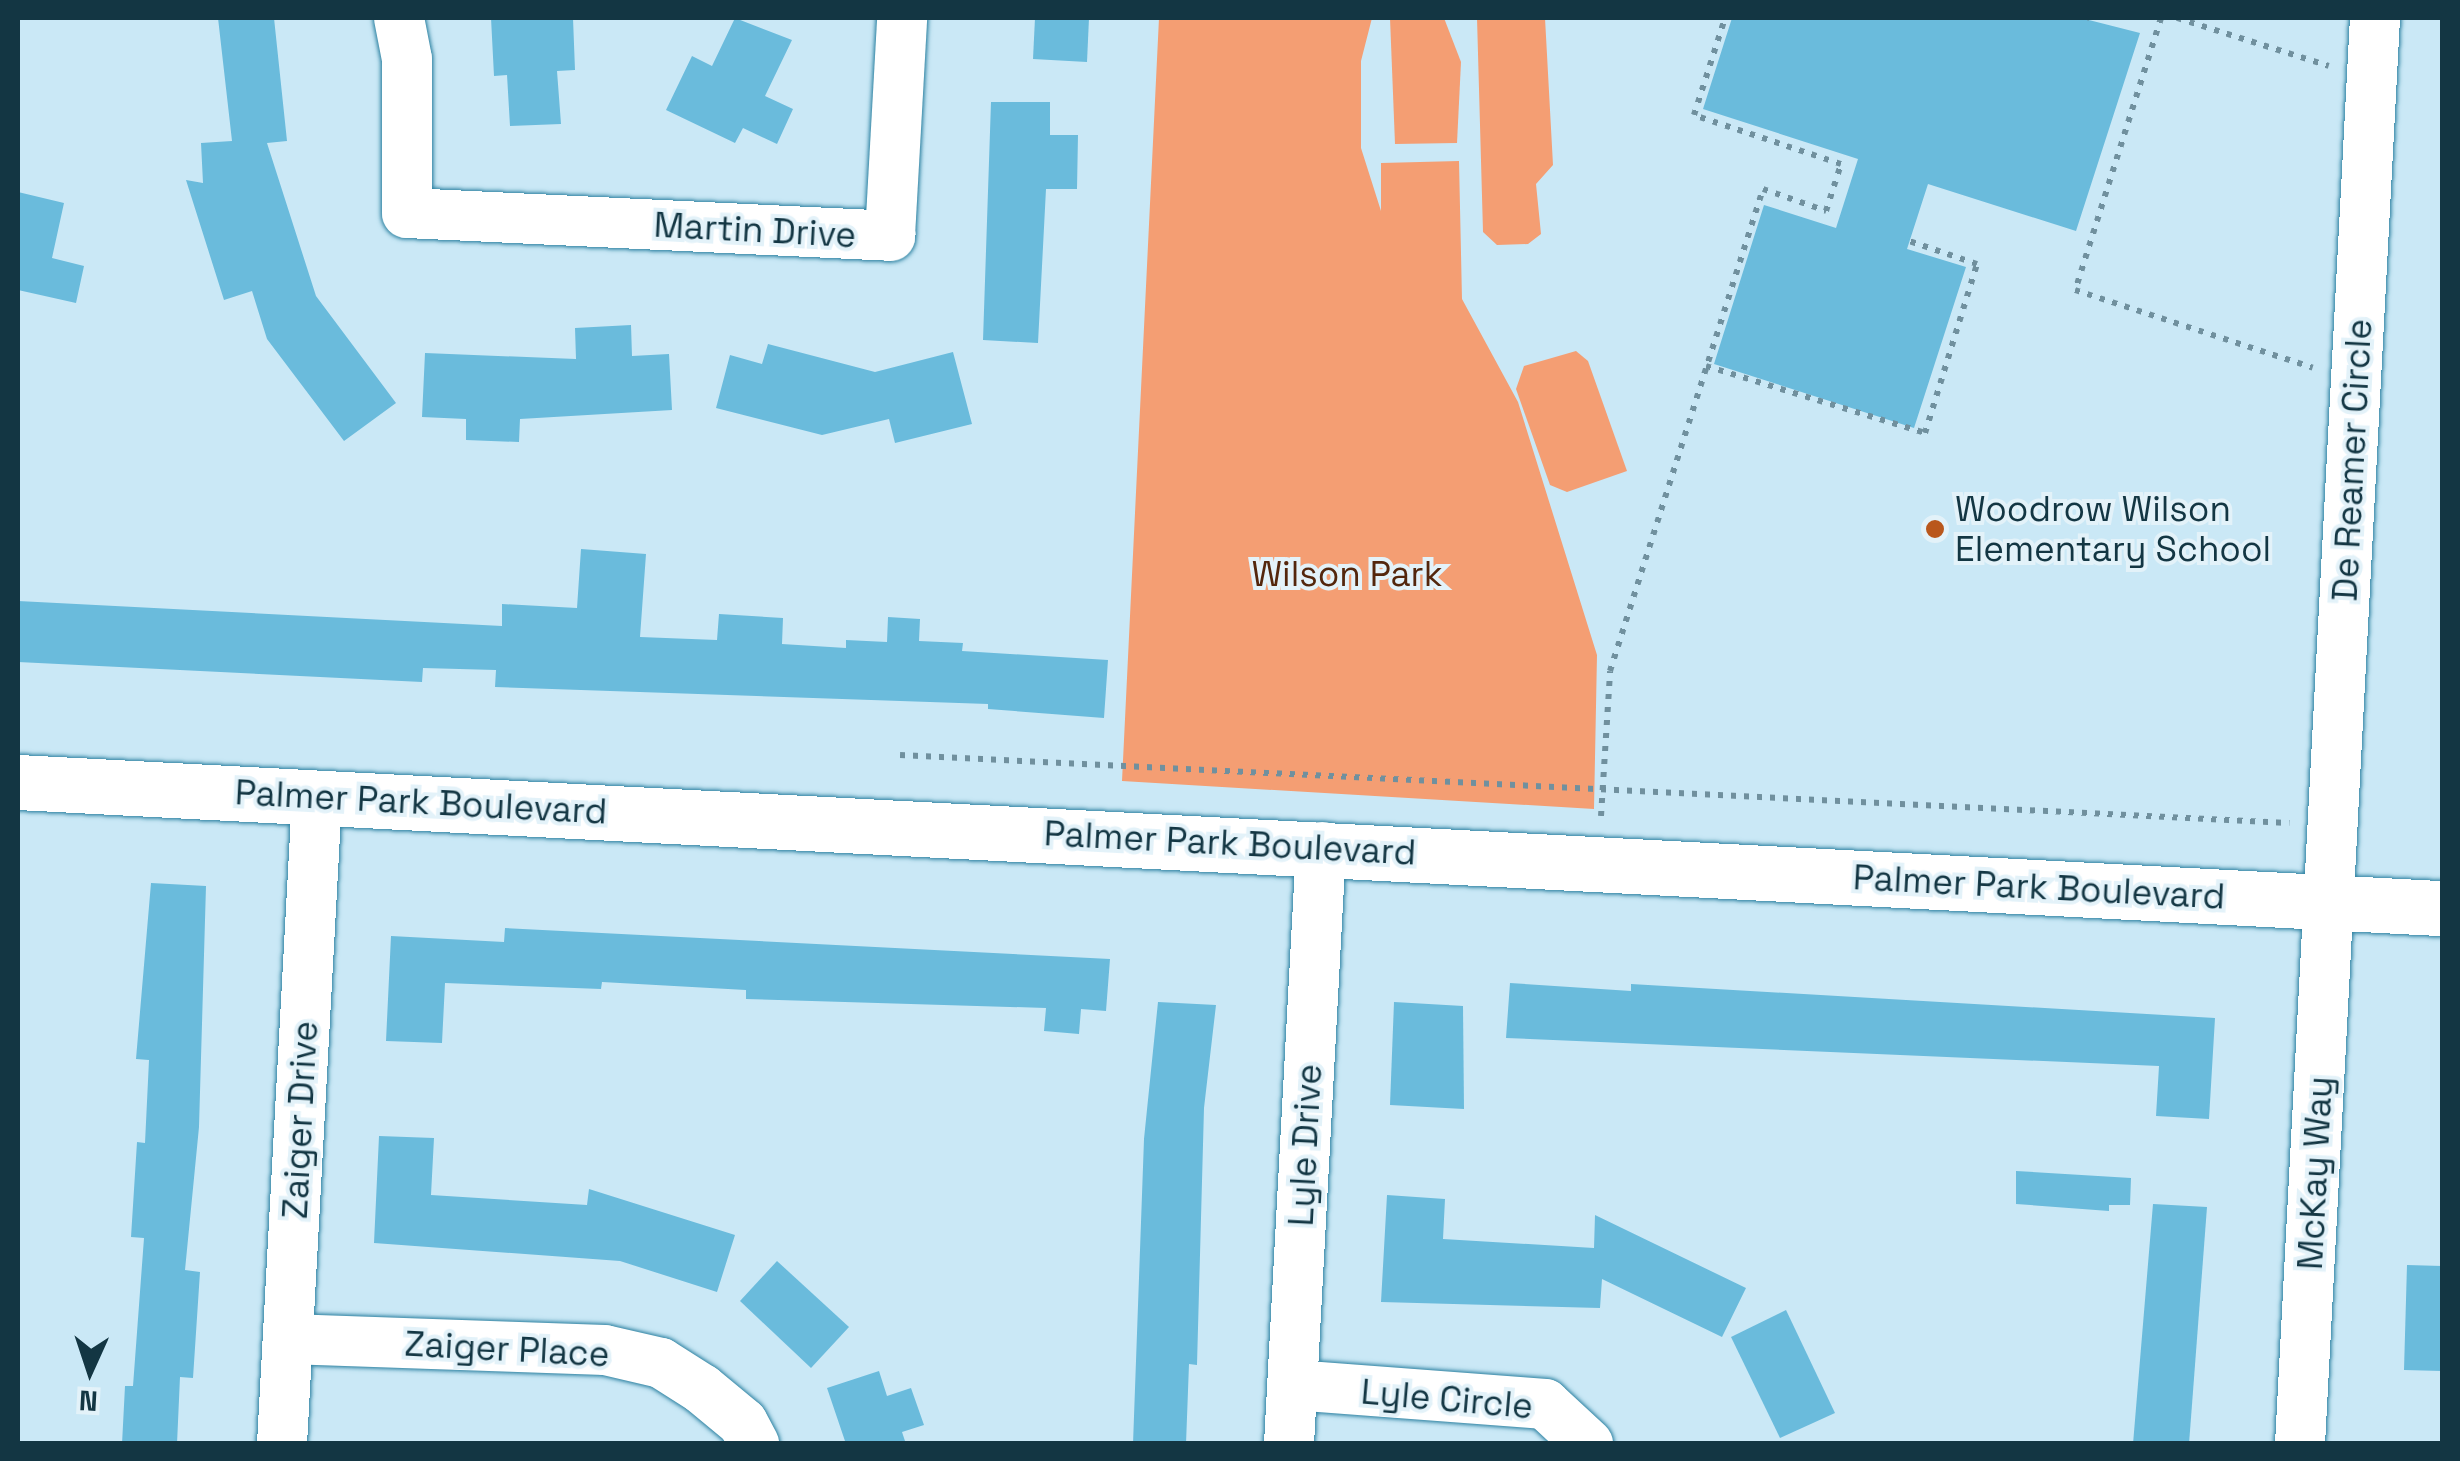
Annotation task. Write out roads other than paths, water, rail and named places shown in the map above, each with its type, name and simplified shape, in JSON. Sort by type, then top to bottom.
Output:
[{"type":"main road","name":"Palmer Park Boulevard","points":[[18,782],[2442,908]]},
{"type":"street","name":"Martin Drive","points":[[399,18],[407,60],[407,213],[890,236],[902,18]]},
{"type":"street","name":"De Reamer Circle","points":[[2329,902],[2375,18]]},
{"type":"street","name":"Zaiger Drive","points":[[282,1444],[317,797]]},
{"type":"street","name":"Lyle Drive","points":[[1289,1444],[1321,848]]},
{"type":"street","name":"McKay Way","points":[[2300,1444],[2329,902]]},
{"type":"street","name":"Zaiger Place","points":[[288,1339],[605,1350],[661,1363],[702,1389],[743,1424],[754,1444]]},
{"type":"street","name":"Lyle Circle","points":[[1293,1385],[1545,1404],[1588,1444]]},
{"type":"place","name":"Woodrow Wilson Elementary School","points":[[1935,529]]},
{"type":"park label","name":"Wilson Park","points":[[1347,574]]}]
